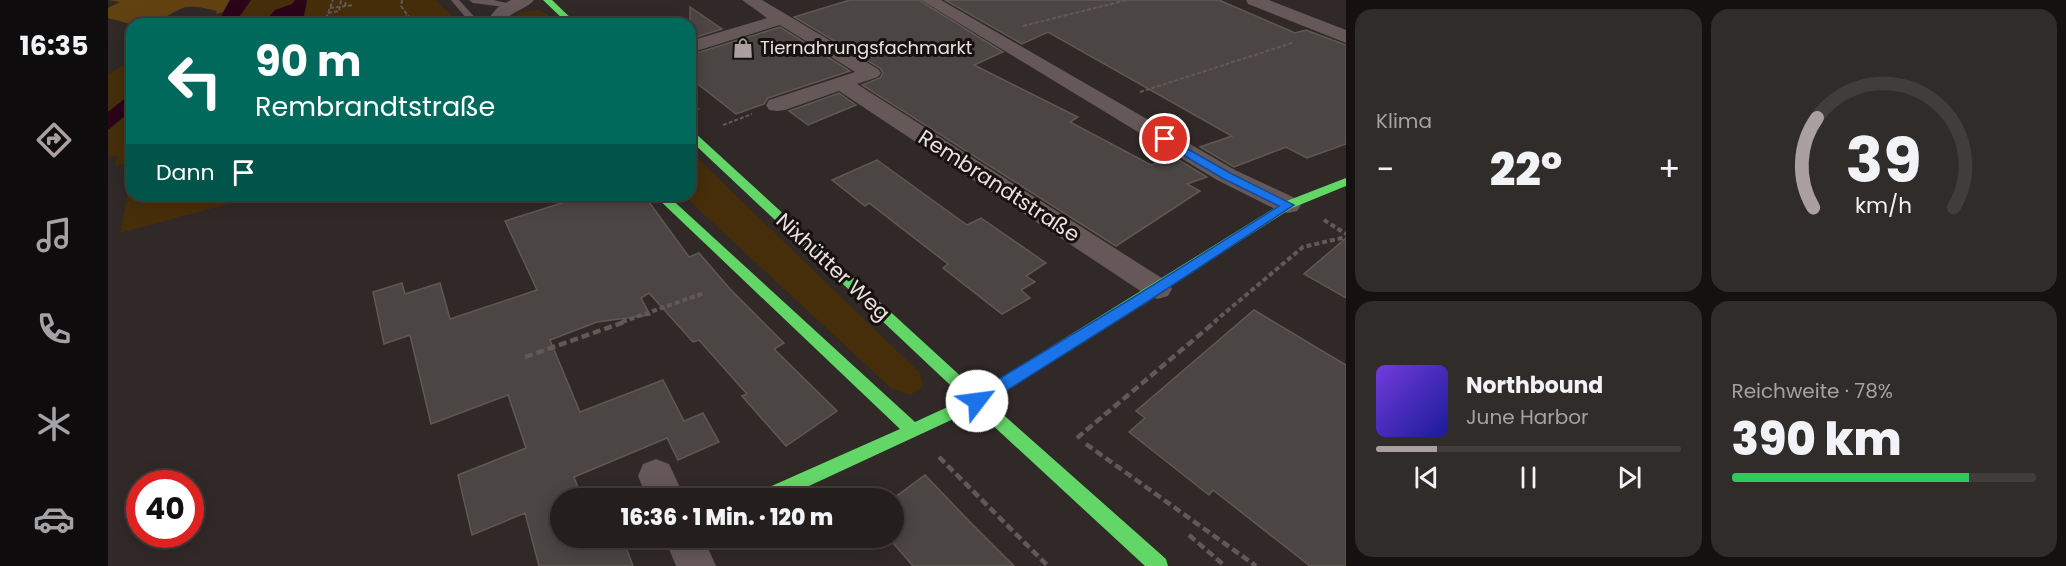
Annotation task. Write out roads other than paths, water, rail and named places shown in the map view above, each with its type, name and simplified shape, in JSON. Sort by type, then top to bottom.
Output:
[{"type":"street","points":[[547,0],[566,18]]},
{"type":"street","points":[[754,0],[871,73],[777,105]]},
{"type":"street","points":[[929,0],[1226,176],[1288,205]]},
{"type":"street","points":[[1254,0],[1338,34]]},
{"type":"street","points":[[498,18],[501,12],[518,2]]},
{"type":"street","points":[[696,45],[782,19]]},
{"type":"street","name":"Rembrandtstraße","points":[[841,83],[1158,289]]},
{"type":"street","name":"Nixhütter Weg","points":[[696,140],[977,401],[1160,566]]},
{"type":"street","points":[[786,488],[977,401],[1288,205],[1346,183]]},
{"type":"street","points":[[666,201],[913,431]]},
{"type":"street","points":[[688,548],[696,566]]},
{"type":"lane","points":[[455,0],[470,18]]},
{"type":"lane","points":[[473,0],[518,2]]},
{"type":"place","name":"Tiernahrungsfachmarkt","points":[[743,48]]}]
